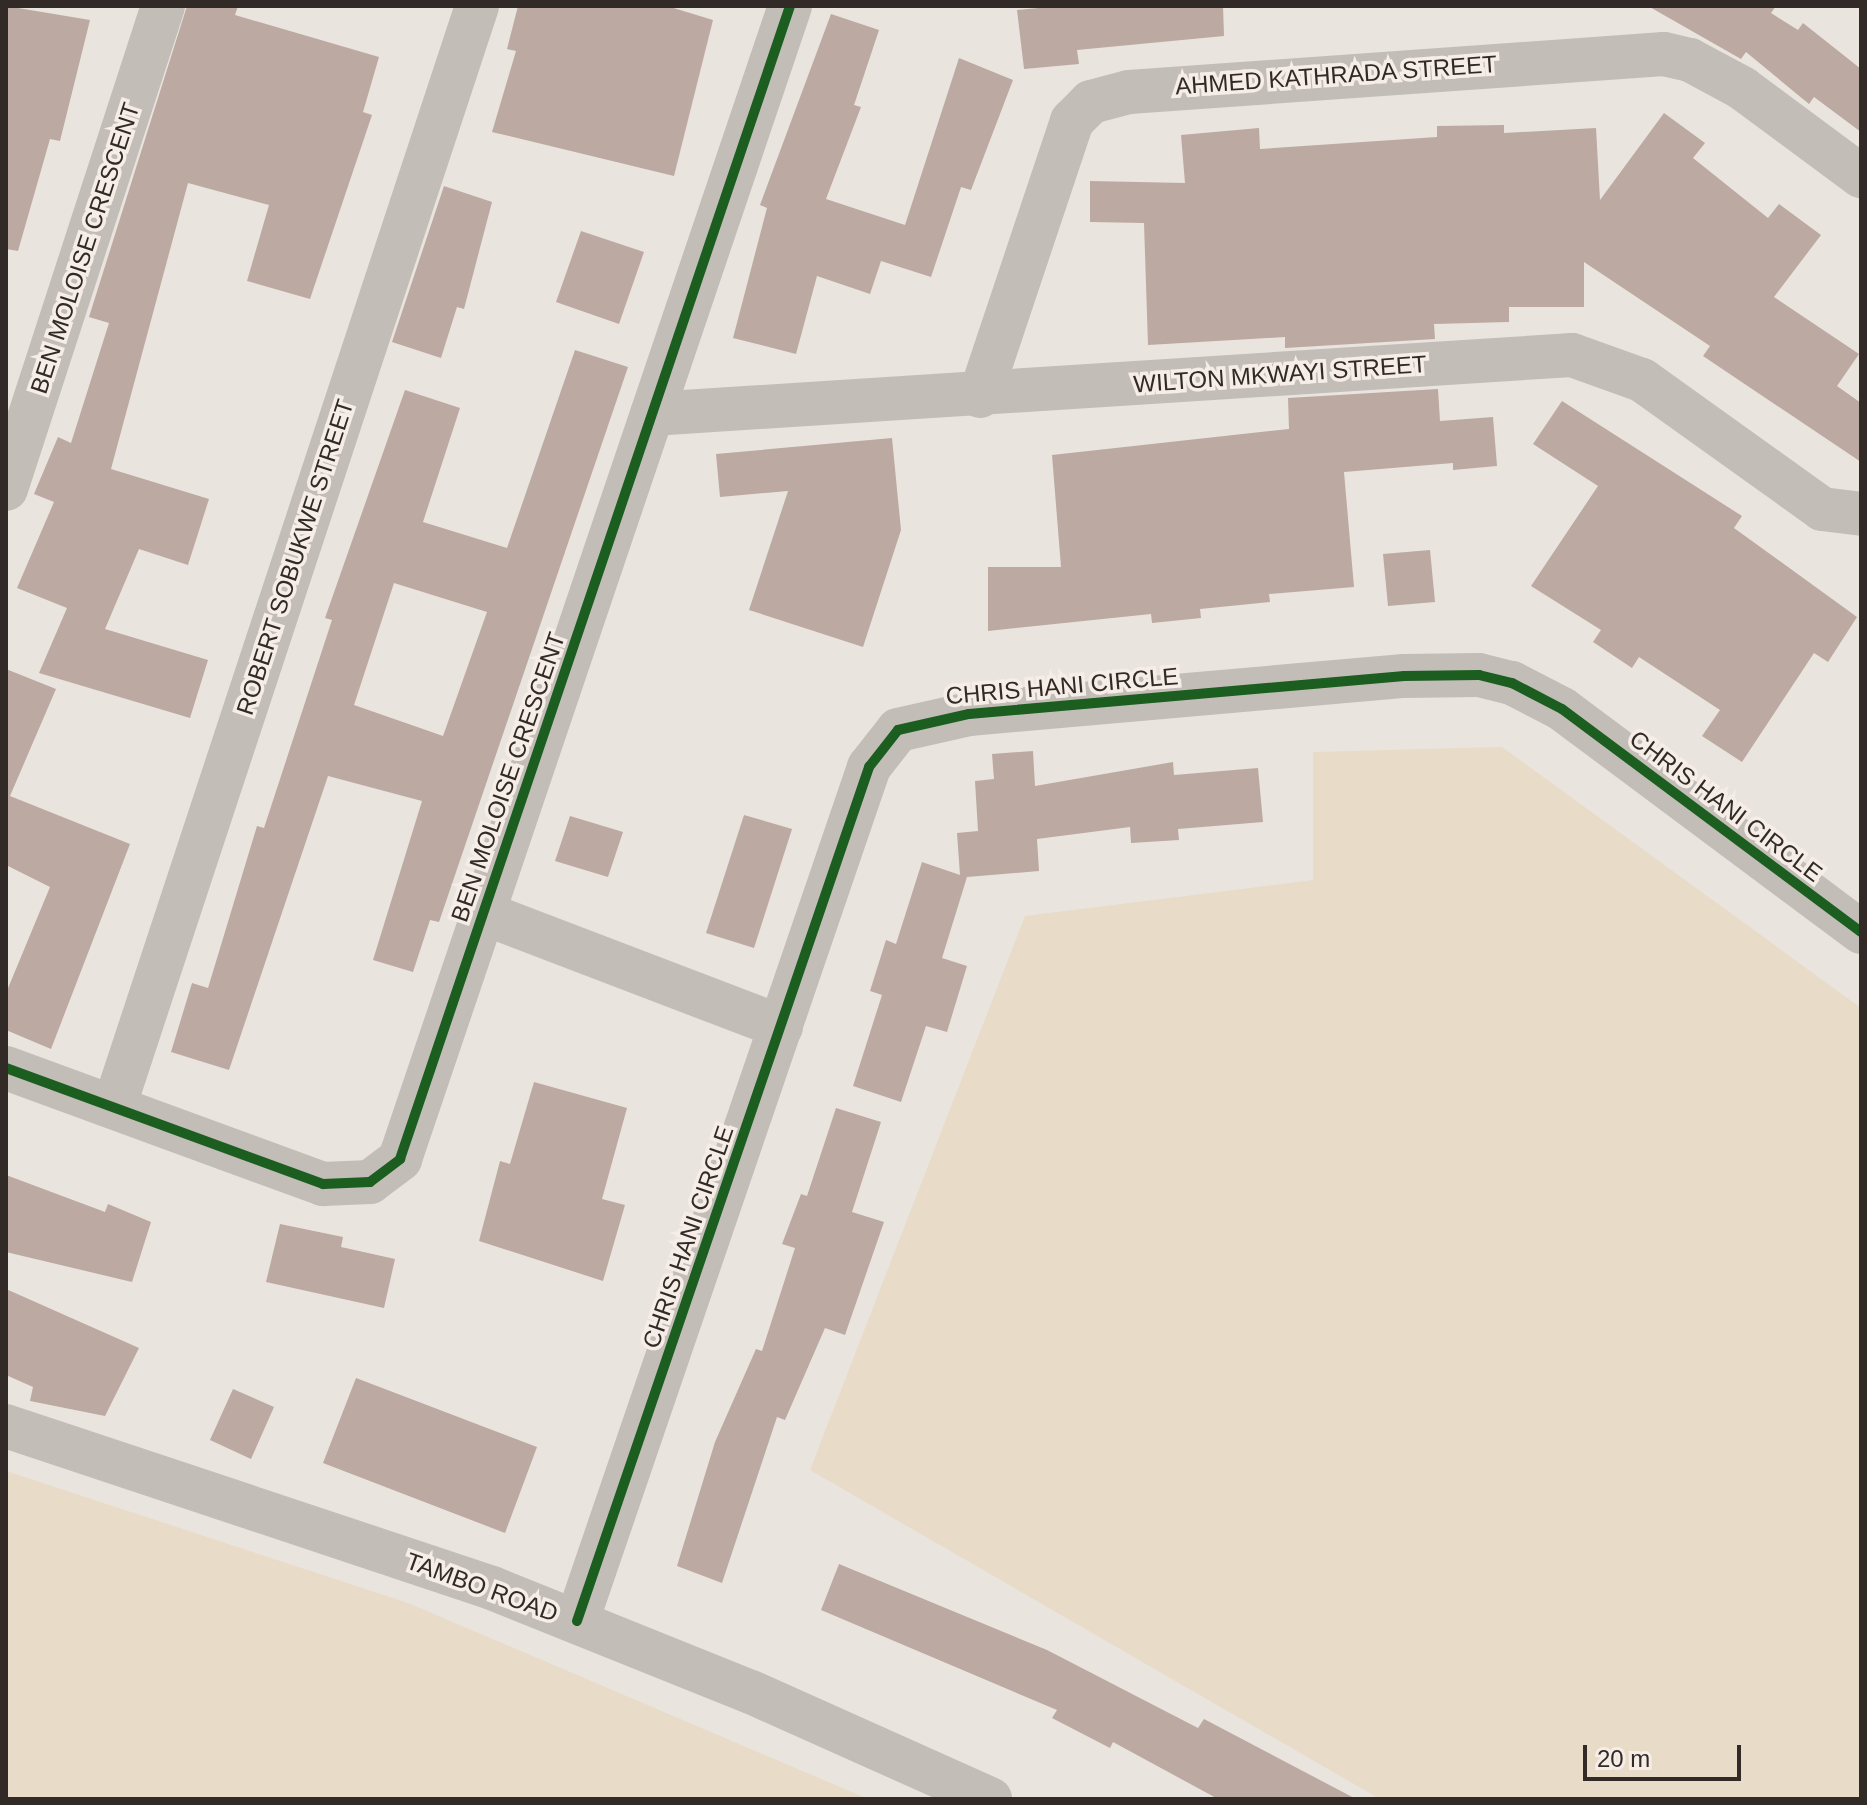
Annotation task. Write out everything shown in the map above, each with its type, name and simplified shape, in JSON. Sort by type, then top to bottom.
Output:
[{"type":"street","name":"BEN MOLOISE CRESCENT","points":[[6,489],[163,6]]},
{"type":"street","name":"ROBERT SOBUKWE STREET","points":[[114,1107],[477,6]]},
{"type":"street","name":"BEN MOLOISE CRESCENT","points":[[6,1068],[323,1184],[345,1187],[386,1174],[409,1136],[790,6]]},
{"type":"street","name":"AHMED KATHRADA STREET","points":[[980,396],[1072,121],[1091,102],[1129,92],[1664,54],[1690,60],[1742,88],[1861,176]]},
{"type":"street","name":"WILTON MKWAYI STREET","points":[[652,414],[980,396],[1572,355],[1642,380],[1822,509],[1861,514]]},
{"type":"street","name":"CHRIS HANI CIRCLE","points":[[577,1621],[881,744],[916,722],[969,714],[1404,676],[1479,675],[1512,683],[1562,709],[1861,932]]},
{"type":"street","points":[[483,913],[781,1027]]},
{"type":"street","name":"TAMBO ROAD","points":[[6,1426],[577,1621],[990,1799]]},
{"type":"sand","points":[[1502,747],[1861,1008],[1861,1799],[1380,1799],[810,1470],[1025,916],[1313,880],[1313,752]]},
{"type":"sand","points":[[6,1471],[408,1603],[868,1799],[6,1799]]},
{"type":"building","points":[[6,6],[90,20],[60,141],[50,139],[18,251],[6,249]]},
{"type":"building","points":[[187,6],[238,6],[235,15],[379,57],[363,112],[372,115],[310,299],[247,281],[269,205],[188,183],[111,469],[209,499],[188,565],[139,549],[105,629],[208,660],[190,718],[39,673],[67,608],[17,588],[54,502],[34,494],[58,437],[71,443],[109,323],[89,317]]},
{"type":"building","points":[[518,6],[667,6],[713,20],[674,176],[492,132],[516,51],[507,49]]},
{"type":"building","points":[[1060,6],[1223,6],[1224,36],[1077,50],[1079,64],[1024,69],[1017,10]]},
{"type":"building","points":[[1648,6],[1776,6],[1771,13],[1798,30],[1803,23],[1861,69],[1861,132],[1814,97],[1809,104],[1746,52],[1741,59]]},
{"type":"building","points":[[831,14],[879,30],[854,105],[861,107],[826,199],[905,225],[959,58],[1013,80],[971,190],[961,187],[931,277],[881,261],[870,294],[817,276],[796,354],[733,338],[767,208],[760,205]]},
{"type":"building","points":[[1664,113],[1705,143],[1693,158],[1768,218],[1779,204],[1821,235],[1774,297],[1859,354],[1837,386],[1861,403],[1861,462],[1703,356],[1710,346],[1584,262],[1584,307],[1509,307],[1509,322],[1434,324],[1435,339],[1285,348],[1285,337],[1148,345],[1144,223],[1090,222],[1090,181],[1185,183],[1181,135],[1259,128],[1260,149],[1437,137],[1437,126],[1504,125],[1504,133],[1596,128],[1600,200]]},
{"type":"building","points":[[444,186],[492,202],[464,309],[457,307],[441,358],[392,342]]},
{"type":"building","points":[[581,231],[644,252],[619,324],[556,302]]},
{"type":"building","points":[[575,350],[628,367],[439,922],[430,920],[413,972],[373,960],[422,801],[328,776],[229,1070],[171,1052],[192,983],[208,988],[257,826],[264,828],[332,620],[325,618],[405,390],[460,408],[423,522],[507,548]],"holes":[[[394,583],[487,612],[443,736],[354,705]]]},
{"type":"building","points":[[1438,389],[1440,421],[1493,417],[1497,466],[1453,470],[1453,463],[1344,472],[1354,587],[1269,594],[1270,602],[1200,609],[1201,618],[1152,623],[1151,614],[988,631],[988,567],[1061,567],[1052,455],[1289,429],[1288,398]]},
{"type":"building","points":[[1562,401],[1742,516],[1734,528],[1857,617],[1828,662],[1814,653],[1742,762],[1702,736],[1720,710],[1639,657],[1632,668],[1593,642],[1601,630],[1531,586],[1598,486],[1533,444]]},
{"type":"building","points":[[892,438],[901,530],[863,647],[749,610],[788,491],[720,497],[716,454]]},
{"type":"building","points":[[1430,550],[1435,602],[1388,606],[1383,554]]},
{"type":"building","points":[[6,669],[56,689],[10,796],[130,844],[51,1049],[6,1030],[6,993],[50,887],[6,865]]},
{"type":"building","points":[[1033,751],[1035,786],[1173,762],[1174,775],[1258,768],[1263,822],[1178,829],[1179,840],[1131,843],[1130,827],[1037,839],[1039,871],[967,877],[942,958],[967,966],[947,1032],[926,1026],[901,1102],[853,1086],[882,995],[870,991],[886,940],[896,944],[922,862],[960,875],[957,833],[978,831],[975,781],[994,779],[992,754]]},
{"type":"building","points":[[744,815],[792,829],[754,948],[706,933]]},
{"type":"building","points":[[570,816],[623,832],[608,877],[555,861]]},
{"type":"building","points":[[534,1082],[627,1108],[602,1199],[625,1205],[603,1281],[479,1241],[500,1161],[510,1164]]},
{"type":"building","points":[[836,1108],[881,1122],[852,1212],[884,1222],[845,1335],[825,1328],[785,1420],[777,1417],[722,1583],[677,1566],[715,1442],[756,1349],[762,1351],[795,1248],[782,1244],[801,1194],[807,1196]]},
{"type":"building","points":[[6,1175],[105,1212],[108,1204],[151,1222],[132,1282],[6,1252]]},
{"type":"building","points":[[280,1224],[343,1237],[341,1247],[395,1259],[384,1308],[266,1282]]},
{"type":"building","points":[[6,1289],[139,1348],[105,1416],[30,1401],[33,1387],[6,1375]]},
{"type":"building","points":[[356,1378],[537,1447],[505,1533],[323,1463]]},
{"type":"building","points":[[233,1389],[274,1407],[251,1459],[210,1440]]},
{"type":"building","points":[[839,1564],[1047,1650],[1198,1728],[1204,1719],[1356,1799],[1218,1799],[1113,1742],[1110,1748],[1052,1718],[1057,1710],[821,1610]]},
{"type":"cycle path","points":[[6,1068],[323,1184],[370,1182],[400,1159],[790,6]]},
{"type":"cycle path","points":[[577,1621],[869,767],[898,730],[969,714],[1404,676],[1479,675],[1512,683],[1562,709],[1861,932]]}]
